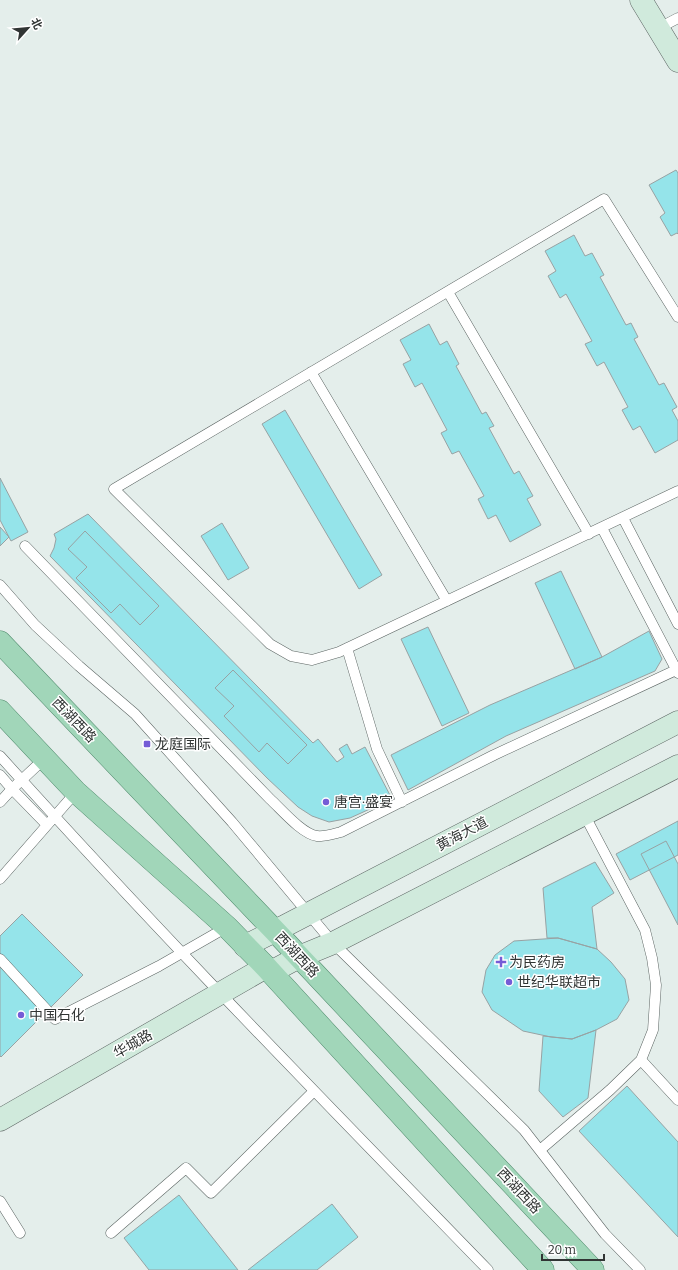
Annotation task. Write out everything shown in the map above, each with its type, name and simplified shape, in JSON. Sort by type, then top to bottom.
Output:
[{"type":"main road","name":"西湖西路","points":[[0,642],[275,931],[593,1270]]},
{"type":"main road","points":[[0,711],[76,792],[227,927],[268,969],[543,1270]]},
{"type":"street","points":[[641,0],[678,61]]},
{"type":"street","name":"黄海大道","points":[[245,946],[678,722]]},
{"type":"street","points":[[268,969],[333,943],[678,766]]},
{"type":"street","name":"华城路","points":[[0,1120],[220,993],[268,969]]},
{"type":"lane","points":[[659,28],[678,18]]},
{"type":"lane","points":[[678,317],[604,199],[114,489],[270,644],[291,656],[312,660],[347,648],[678,491]]},
{"type":"lane","points":[[448,292],[589,534]]},
{"type":"lane","points":[[311,372],[447,601]]},
{"type":"lane","points":[[623,518],[678,624]]},
{"type":"lane","points":[[25,546],[265,793],[302,829],[315,836],[326,836],[341,832],[494,756],[677,671],[602,528]]},
{"type":"lane","points":[[0,585],[35,625],[79,666],[135,714],[232,822],[333,943],[524,1130],[605,1234],[640,1270]]},
{"type":"lane","points":[[347,648],[377,750],[402,802]]},
{"type":"lane","points":[[0,756],[182,953],[488,1270]]},
{"type":"lane","points":[[0,802],[44,759]]},
{"type":"lane","points":[[0,775],[47,825]]},
{"type":"lane","points":[[0,878],[76,792]]},
{"type":"lane","points":[[540,1150],[610,1090],[641,1060],[653,1030],[656,985],[652,958],[645,930],[584,814]]},
{"type":"lane","points":[[0,959],[55,1019],[182,953],[227,927]]},
{"type":"lane","points":[[641,1060],[678,1100]]},
{"type":"lane","points":[[111,1233],[186,1168],[211,1193],[314,1091]]},
{"type":"lane","points":[[0,1201],[20,1233]]},
{"type":"building","points":[[676,170],[678,173],[678,234],[677,233],[671,236],[660,217],[665,213],[649,185]]},
{"type":"building","points":[[574,235],[585,256],[592,253],[604,275],[600,277],[626,325],[631,323],[638,337],[634,339],[659,385],[664,383],[677,407],[672,410],[678,421],[678,440],[655,453],[640,426],[633,430],[622,410],[628,407],[604,362],[597,366],[585,344],[592,341],[566,294],[560,298],[548,276],[556,271],[545,251]]},
{"type":"building","points":[[429,324],[440,345],[447,341],[459,364],[456,366],[482,414],[486,412],[494,426],[489,428],[514,474],[519,471],[533,496],[527,499],[541,525],[510,542],[496,515],[488,519],[478,499],[484,496],[459,451],[452,454],[441,433],[447,430],[422,383],[415,387],[403,364],[411,360],[400,340]]},
{"type":"building","points":[[285,410],[382,575],[359,589],[262,424]]},
{"type":"building","points":[[0,478],[28,532],[11,541],[0,520]]},
{"type":"building","points":[[88,514],[313,743],[318,739],[337,762],[344,757],[339,749],[347,744],[352,754],[365,747],[392,799],[350,818],[329,822],[312,816],[298,807],[267,778],[50,556],[56,539],[54,534]]},
{"type":"building","points":[[222,523],[249,568],[228,580],[201,536]]},
{"type":"building","points":[[0,527],[9,537],[0,546]]},
{"type":"building","points":[[85,531],[159,606],[140,625],[120,604],[111,613],[76,578],[87,567],[68,549]]},
{"type":"building","points":[[561,571],[602,657],[575,669],[535,583]]},
{"type":"building","points":[[428,627],[469,713],[442,726],[401,639]]},
{"type":"building","points":[[649,631],[662,659],[655,671],[506,736],[408,790],[391,755],[490,705],[602,657]]},
{"type":"building","points":[[233,670],[307,745],[288,764],[267,743],[259,752],[224,716],[234,706],[215,688]]},
{"type":"building","points":[[678,821],[678,855],[630,880],[616,854]]},
{"type":"building","points":[[666,841],[678,864],[678,925],[641,854]]},
{"type":"building","points":[[595,862],[614,893],[592,907],[597,949],[558,938],[547,938],[543,888]]},
{"type":"building","name":"中国石化","points":[[22,914],[83,975],[1,1057],[0,936]]},
{"type":"building","points":[[558,938],[597,949],[611,962],[625,979],[629,1000],[617,1019],[596,1030],[572,1039],[551,1037],[523,1031],[492,1010],[482,992],[486,970],[495,955],[514,941]]},
{"type":"building","points":[[596,1030],[588,1098],[563,1117],[539,1091],[543,1036],[572,1039]]},
{"type":"building","points":[[627,1086],[678,1142],[678,1237],[579,1131]]},
{"type":"building","points":[[179,1195],[238,1270],[149,1270],[124,1238]]},
{"type":"building","points":[[332,1204],[358,1237],[317,1270],[248,1270]]},
{"type":"place","name":"龙庭国际","points":[[147,744]]},
{"type":"place","name":"唐宫·盛宴","points":[[326,802]]},
{"type":"place","name":"为民药房","points":[[501,962]]},
{"type":"place","name":"世纪华联超市","points":[[509,982]]},
{"type":"place","name":"中国石化","points":[[21,1015]]}]
